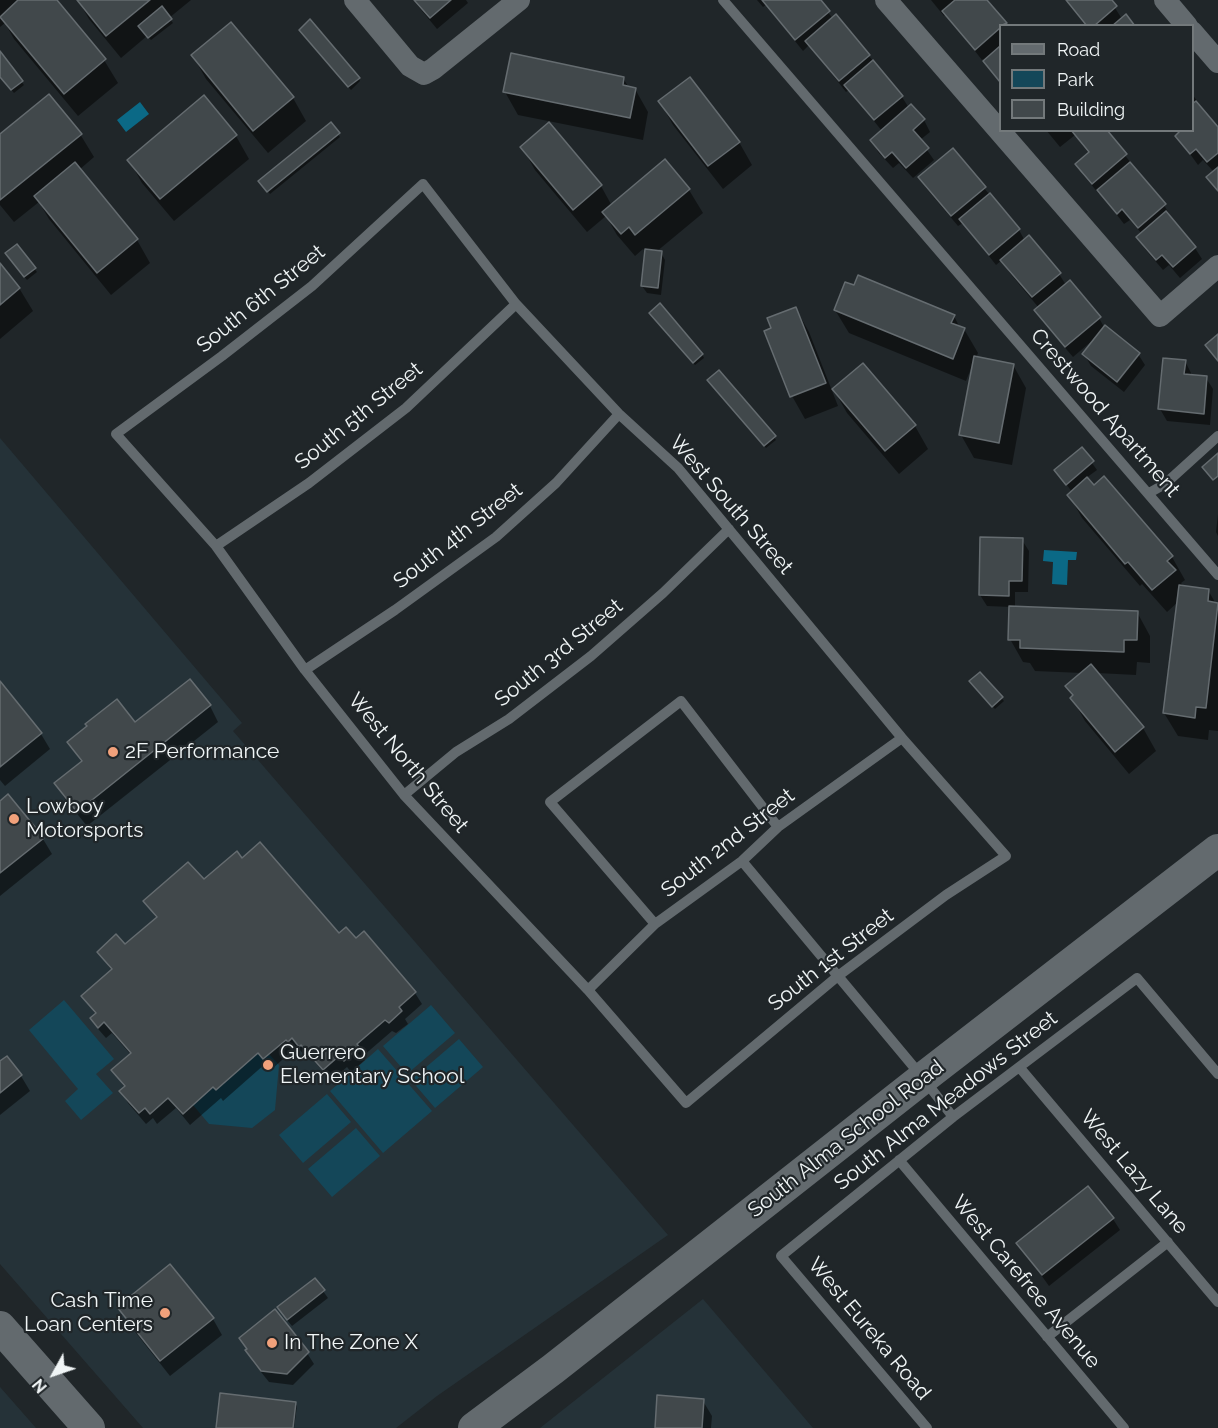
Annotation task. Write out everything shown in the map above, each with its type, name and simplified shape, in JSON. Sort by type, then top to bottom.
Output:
[{"type":"main road","name":"South Alma School Road","points":[[474,1428],[553,1369],[1218,850]]},
{"type":"main road","points":[[0,1327],[89,1428]]},
{"type":"street","points":[[355,0],[410,66],[424,74],[519,0]]},
{"type":"street","points":[[886,0],[999,130]]},
{"type":"street","points":[[1165,0],[1185,24]]},
{"type":"street","points":[[1194,34],[1218,62]]},
{"type":"street","points":[[1000,132],[1160,316],[1218,266]]},
{"type":"lane","name":"Crestwood Apartment","points":[[723,0],[1218,575]]},
{"type":"lane","name":"West South Street","points":[[423,184],[516,303],[619,414],[678,468],[902,738],[1006,856]]},
{"type":"lane","name":"South 6th Street","points":[[116,434],[312,286],[423,184]]},
{"type":"lane","name":"South 5th Street","points":[[216,546],[309,483],[406,408],[516,303]]},
{"type":"lane","name":"South 4th Street","points":[[305,670],[395,610],[496,537],[556,483],[619,414]]},
{"type":"lane","name":"West North Street","points":[[116,434],[216,546],[305,670],[404,795],[588,990],[686,1103]]},
{"type":"lane","points":[[1149,493],[1165,484],[1218,436]]},
{"type":"lane","name":"South 3rd Street","points":[[404,795],[456,752],[509,719],[591,656],[663,593],[729,529]]},
{"type":"lane","points":[[655,924],[550,802],[681,701],[778,827]]},
{"type":"lane","name":"South 2nd Street","points":[[588,990],[655,924],[742,861],[778,827],[902,738]]},
{"type":"lane","name":"South 1st Street","points":[[686,1103],[838,976],[946,895],[1006,856]]},
{"type":"lane","points":[[742,861],[923,1078],[953,1118]]},
{"type":"lane","name":"South Alma Meadows Street","points":[[781,1256],[899,1160],[1137,978],[1218,1074]]},
{"type":"lane","name":"West Lazy Lane","points":[[1020,1068],[1218,1302]]},
{"type":"lane","name":"West Carefree Avenue","points":[[899,1160],[1124,1428]]},
{"type":"lane","points":[[1047,1337],[1168,1242]]},
{"type":"lane","name":"West Eureka Road","points":[[781,1256],[927,1428]]},
{"type":"shaded area","points":[[140,102],[149,114],[126,132],[117,120]]},
{"type":"shaded area","name":"Guerrero Elementary School","points":[[0,438],[242,723],[233,731],[668,1235],[437,1396],[396,1428],[143,1428],[0,1264]]},
{"type":"shaded area","points":[[1044,550],[1077,552],[1076,560],[1068,560],[1067,585],[1052,584],[1053,562],[1043,561]]},
{"type":"shaded area","points":[[703,1299],[813,1428],[540,1428]]},
{"type":"shaded area","points":[[0,1387],[36,1428],[0,1428]]},
{"type":"green space","points":[[64,1000],[114,1059],[96,1074],[113,1093],[81,1120],[65,1101],[78,1089],[29,1030]]},
{"type":"green space","points":[[431,1005],[455,1033],[407,1074],[383,1046]]},
{"type":"green space","points":[[459,1039],[483,1067],[435,1108],[411,1080]]},
{"type":"green space","points":[[378,1049],[432,1111],[383,1153],[330,1091]]},
{"type":"green space","points":[[258,1053],[263,1059],[269,1054],[279,1065],[275,1110],[252,1128],[209,1124],[193,1105],[213,1087],[216,1090]]},
{"type":"green space","points":[[327,1094],[351,1122],[303,1163],[279,1135]]},
{"type":"green space","points":[[356,1128],[380,1156],[332,1197],[308,1169]]},
{"type":"building","points":[[18,0],[57,0],[106,59],[64,94],[0,17]]},
{"type":"building","points":[[77,0],[150,0],[106,36]]},
{"type":"building","points":[[414,0],[451,0],[430,18]]},
{"type":"building","points":[[762,0],[821,0],[830,11],[795,40]]},
{"type":"building","points":[[955,0],[987,0],[1007,23],[999,24],[999,29],[975,50],[942,11]]},
{"type":"building","points":[[1066,0],[1112,0],[1117,6],[1096,24],[1085,24]]},
{"type":"building","points":[[162,6],[172,19],[148,38],[138,26]]},
{"type":"building","points":[[836,14],[870,55],[839,81],[805,41]]},
{"type":"building","points":[[1126,14],[1134,24],[1114,24]]},
{"type":"building","points":[[310,19],[360,78],[348,87],[299,30]]},
{"type":"building","points":[[231,22],[294,97],[253,131],[191,55]]},
{"type":"building","points":[[999,47],[999,81],[983,61]]},
{"type":"building","points":[[0,51],[23,81],[11,90],[0,77]]},
{"type":"building","points":[[511,53],[624,77],[623,85],[636,88],[630,118],[503,92]]},
{"type":"building","points":[[873,60],[903,96],[874,120],[844,85]]},
{"type":"building","points":[[690,77],[740,142],[708,166],[658,101]]},
{"type":"building","points":[[49,94],[82,134],[0,200],[0,134]]},
{"type":"building","points":[[204,95],[237,135],[160,199],[127,160]]},
{"type":"building","points":[[1196,101],[1218,127],[1218,153],[1207,162],[1196,149],[1190,154],[1175,136],[1179,132],[1194,132],[1194,102]]},
{"type":"building","points":[[911,104],[925,119],[913,130],[929,148],[906,168],[892,152],[885,158],[870,140]]},
{"type":"building","points":[[331,122],[340,133],[267,192],[258,181]]},
{"type":"building","points":[[549,122],[602,185],[573,210],[520,147]]},
{"type":"building","points":[[1073,132],[1109,132],[1127,154],[1092,184],[1075,164],[1089,152]]},
{"type":"building","points":[[953,148],[986,187],[951,216],[918,177]]},
{"type":"building","points":[[665,159],[690,189],[635,235],[629,227],[621,234],[602,212]]},
{"type":"building","points":[[75,162],[138,239],[97,273],[34,196]]},
{"type":"building","points":[[1130,162],[1166,204],[1138,228],[1122,209],[1117,214],[1097,190]]},
{"type":"building","points":[[1218,167],[1218,191],[1206,177]]},
{"type":"building","points":[[990,193],[1020,229],[989,255],[959,219]]},
{"type":"building","points":[[1166,211],[1196,247],[1173,267],[1162,255],[1156,260],[1136,237]]},
{"type":"building","points":[[1029,235],[1061,273],[1032,297],[1000,260]]},
{"type":"building","points":[[17,244],[36,268],[24,277],[5,253]]},
{"type":"building","points":[[645,249],[662,251],[658,288],[641,286]]},
{"type":"building","points":[[0,263],[20,288],[0,305]]},
{"type":"building","points":[[858,275],[955,315],[951,323],[965,328],[953,359],[834,310],[845,282],[854,285]]},
{"type":"building","points":[[1070,280],[1101,317],[1065,347],[1034,310]]},
{"type":"building","points":[[660,303],[703,354],[693,363],[649,313]]},
{"type":"building","points":[[796,307],[826,383],[790,397],[764,331],[771,328],[767,318]]},
{"type":"building","points":[[1105,325],[1140,353],[1117,382],[1082,354]]},
{"type":"building","points":[[1218,334],[1218,361],[1205,345]]},
{"type":"building","points":[[974,356],[1014,364],[999,443],[959,435]]},
{"type":"building","points":[[1163,358],[1186,360],[1184,374],[1207,376],[1204,414],[1158,409]]},
{"type":"building","points":[[863,363],[916,425],[885,451],[832,389]]},
{"type":"building","points":[[719,370],[776,436],[764,446],[707,380]]},
{"type":"building","points":[[1082,447],[1094,461],[1066,485],[1054,470]]},
{"type":"building","points":[[1218,453],[1218,476],[1213,480],[1202,467]]},
{"type":"building","points":[[1104,476],[1173,556],[1167,561],[1176,570],[1152,590],[1128,562],[1125,564],[1067,495],[1087,477],[1094,485]]},
{"type":"building","points":[[980,537],[1023,538],[1022,581],[1009,581],[1009,596],[979,595]]},
{"type":"building","points":[[1179,585],[1209,589],[1208,601],[1218,603],[1206,708],[1196,707],[1195,718],[1163,713]]},
{"type":"building","points":[[1009,606],[1138,611],[1137,640],[1124,640],[1124,652],[1020,648],[1020,640],[1008,640]]},
{"type":"building","points":[[1091,664],[1144,727],[1115,752],[1070,698],[1073,695],[1065,686]]},
{"type":"building","points":[[980,672],[1003,697],[992,707],[969,681]]},
{"type":"building","name":"2F Performance","points":[[190,679],[211,705],[77,812],[54,783],[82,761],[67,742],[87,726],[85,724],[117,699],[135,722]]},
{"type":"building","points":[[0,681],[42,733],[0,767]]},
{"type":"building","name":"Lowboy Motorsports","points":[[8,794],[44,838],[0,873],[0,801]]},
{"type":"building","points":[[260,842],[339,933],[346,927],[356,938],[364,931],[416,992],[399,1007],[402,1011],[389,1023],[385,1020],[357,1044],[359,1047],[344,1061],[339,1056],[323,1070],[292,1038],[288,1042],[286,1040],[263,1059],[258,1053],[216,1090],[213,1087],[183,1114],[168,1098],[150,1114],[145,1108],[139,1113],[119,1091],[125,1086],[111,1070],[131,1053],[104,1022],[98,1028],[90,1018],[96,1013],[81,996],[112,969],[97,952],[116,934],[125,944],[157,917],[143,901],[188,862],[204,879],[237,851],[242,858]]},
{"type":"building","points":[[7,1056],[22,1075],[0,1093],[0,1061]]},
{"type":"building","points":[[1088,1186],[1114,1218],[1042,1275],[1016,1243]]},
{"type":"building","name":"Cash Time Loan Centers","points":[[170,1264],[214,1318],[160,1361],[117,1307]]},
{"type":"building","points":[[315,1278],[325,1290],[287,1320],[277,1307]]},
{"type":"building","name":"In The Zone X","points":[[275,1309],[309,1352],[287,1374],[261,1371],[239,1338]]},
{"type":"building","name":"In The Zone X","points":[[220,1393],[296,1402],[293,1428],[216,1428]]},
{"type":"building","points":[[657,1395],[704,1399],[702,1428],[655,1428]]},
{"type":"place","name":"2F Performance","points":[[113,752]]},
{"type":"place","name":"Lowboy Motorsports","points":[[14,819]]},
{"type":"place","name":"Guerrero Elementary School","points":[[268,1065]]},
{"type":"place","name":"Cash Time Loan Centers","points":[[165,1313]]},
{"type":"place","name":"In The Zone X","points":[[272,1343]]}]
